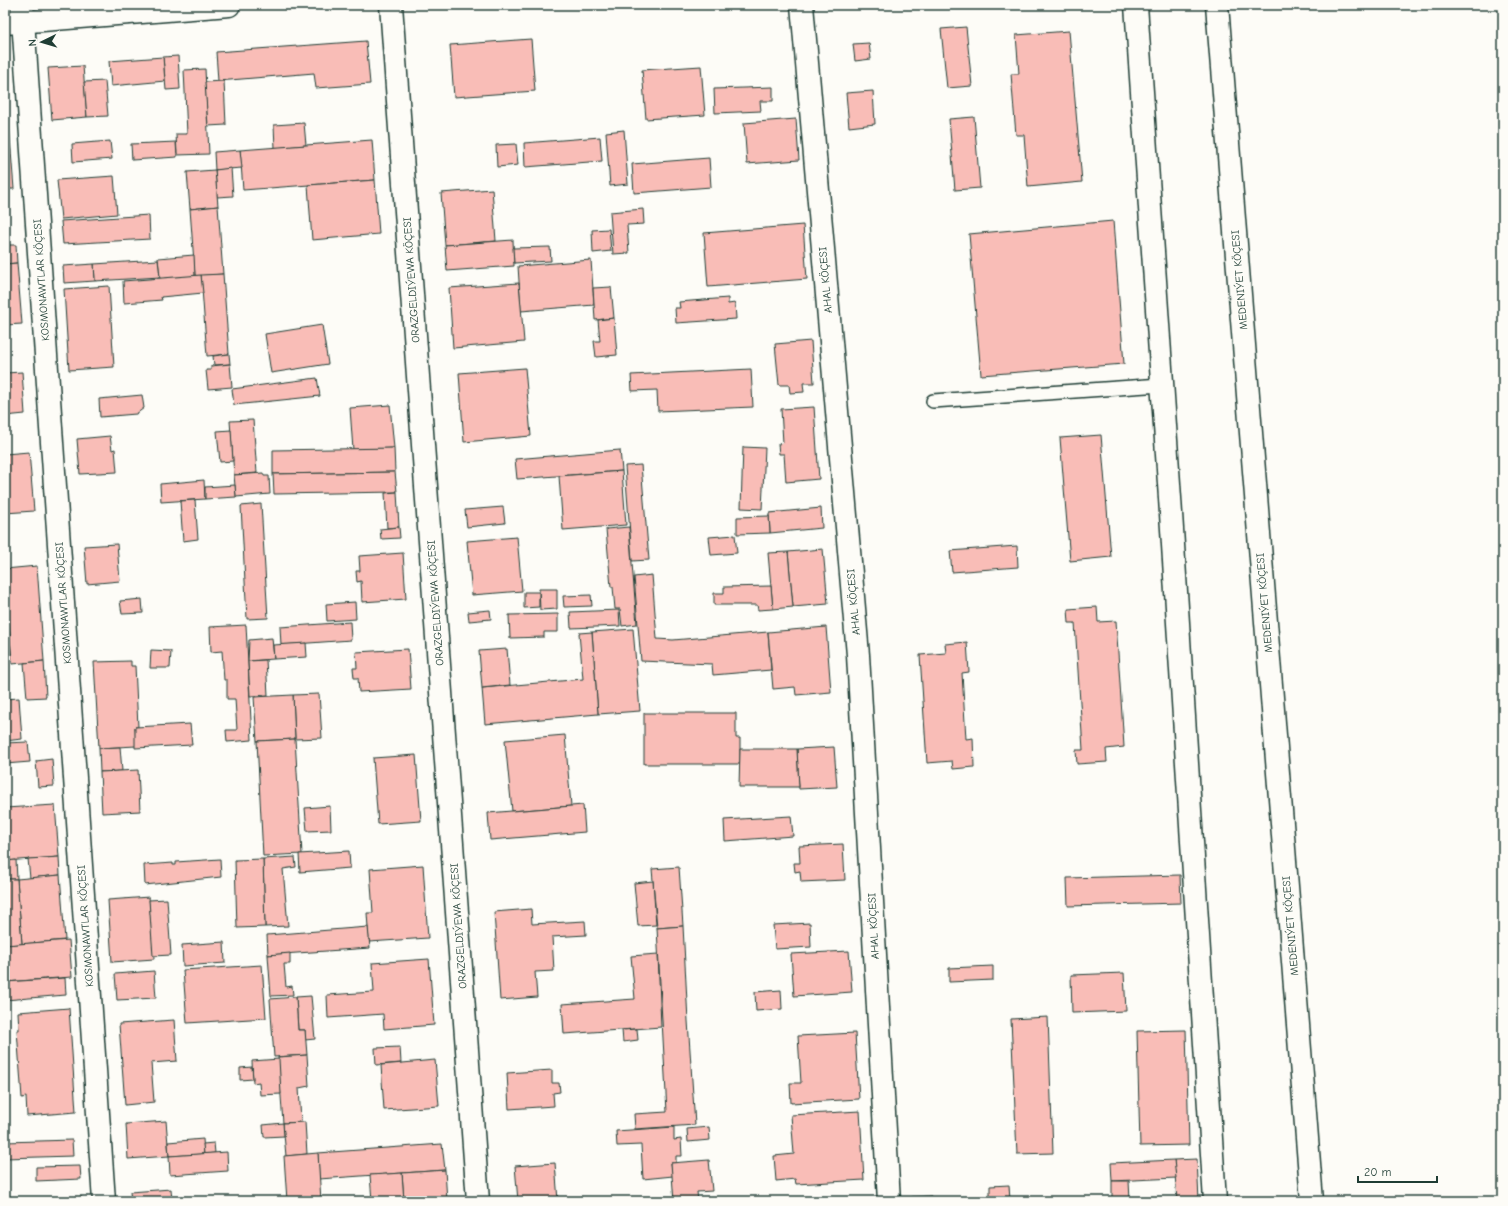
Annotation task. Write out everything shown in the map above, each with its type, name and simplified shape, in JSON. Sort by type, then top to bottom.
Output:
[{"type":"street","points":[[17,16],[229,5]]},
{"type":"street","name":"ORAZGELDIÝEWA KÖÇESI","points":[[391,5],[478,1201]]},
{"type":"street","name":"AHAL KÖÇESI","points":[[802,5],[858,655],[889,1201]]},
{"type":"street","points":[[1136,5],[1161,385],[1170,498],[1215,1201]]},
{"type":"street","name":"MEDENIÝET KÖÇESI","points":[[1217,5],[1312,1201]]},
{"type":"street","name":"KOSMONAWTLAR KÖÇESI","points":[[17,16],[104,1201]]},
{"type":"lane","points":[[933,401],[1161,385]]},
{"type":"building","points":[[966,27],[972,86],[947,88],[941,29]]},
{"type":"building","points":[[1069,31],[1082,182],[1028,187],[1024,135],[1016,135],[1011,74],[1019,74],[1016,35]]},
{"type":"building","points":[[531,39],[535,91],[454,97],[450,45]]},
{"type":"building","points":[[366,41],[370,84],[316,88],[314,73],[218,81],[216,52]]},
{"type":"building","points":[[869,43],[871,59],[855,61],[853,44]]},
{"type":"building","points":[[178,56],[180,89],[166,90],[163,57]]},
{"type":"building","points":[[163,57],[165,81],[111,86],[109,61]]},
{"type":"building","points":[[83,66],[87,117],[52,120],[48,68]]},
{"type":"building","points":[[701,66],[705,115],[646,119],[642,70]]},
{"type":"building","points":[[205,69],[209,154],[177,155],[176,134],[187,134],[184,70]]},
{"type":"building","points":[[5,70],[9,123],[5,123]]},
{"type":"building","points":[[105,81],[108,116],[87,117],[84,82]]},
{"type":"building","points":[[224,81],[226,125],[208,126],[205,82]]},
{"type":"building","points":[[773,87],[773,101],[760,101],[761,111],[715,113],[714,89]]},
{"type":"building","points":[[873,91],[875,124],[849,127],[846,93]]},
{"type":"building","points":[[974,117],[980,188],[955,190],[949,119]]},
{"type":"building","points":[[796,119],[799,160],[747,164],[744,123]]},
{"type":"building","points":[[5,123],[9,123],[11,151],[5,151]]},
{"type":"building","points":[[304,123],[306,145],[275,148],[274,125]]},
{"type":"building","points":[[624,130],[628,184],[610,186],[606,132]]},
{"type":"building","points":[[600,137],[602,161],[525,167],[524,143]]},
{"type":"building","points":[[372,140],[375,180],[243,190],[240,150]]},
{"type":"building","points":[[110,141],[112,159],[73,162],[72,144]]},
{"type":"building","points":[[176,142],[177,157],[132,160],[131,144]]},
{"type":"building","points":[[516,144],[518,165],[497,167],[496,145]]},
{"type":"building","points":[[240,150],[242,168],[215,170],[214,152]]},
{"type":"building","points":[[5,151],[11,151],[14,189],[5,189]]},
{"type":"building","points":[[709,158],[711,187],[634,193],[632,164]]},
{"type":"building","points":[[231,168],[233,196],[217,197],[215,170]]},
{"type":"building","points":[[215,170],[218,206],[190,209],[187,172]]},
{"type":"building","points":[[114,176],[117,214],[61,219],[57,180]]},
{"type":"building","points":[[375,180],[379,234],[312,240],[308,185]]},
{"type":"building","points":[[492,189],[496,241],[445,245],[441,193]]},
{"type":"building","points":[[218,206],[223,274],[195,276],[190,209]]},
{"type":"building","points":[[643,209],[644,224],[627,225],[629,253],[613,254],[610,212]]},
{"type":"building","points":[[149,215],[150,239],[63,244],[61,221]]},
{"type":"building","points":[[1113,221],[1124,364],[981,375],[969,234]]},
{"type":"building","points":[[803,225],[807,279],[708,287],[704,233]]},
{"type":"building","points":[[609,229],[611,251],[593,253],[592,230]]},
{"type":"building","points":[[513,240],[514,266],[447,271],[445,245]]},
{"type":"building","points":[[5,245],[16,245],[17,263],[5,264]]},
{"type":"building","points":[[550,247],[551,261],[514,263],[513,248]]},
{"type":"building","points":[[194,255],[195,276],[160,279],[158,258]]},
{"type":"building","points":[[158,260],[160,277],[95,281],[94,264]]},
{"type":"building","points":[[591,260],[594,305],[521,311],[518,266]]},
{"type":"building","points":[[17,263],[22,324],[5,325],[5,264]]},
{"type":"building","points":[[94,264],[95,281],[64,283],[63,266]]},
{"type":"building","points":[[223,274],[229,354],[207,356],[201,275]]},
{"type":"building","points":[[201,275],[203,293],[161,297],[162,300],[124,303],[123,281]]},
{"type":"building","points":[[519,283],[524,342],[453,348],[449,288]]},
{"type":"building","points":[[109,286],[114,367],[69,370],[64,289]]},
{"type":"building","points":[[611,287],[614,318],[595,320],[593,288]]},
{"type":"building","points":[[728,298],[728,304],[735,303],[736,319],[676,323],[675,308],[680,308],[679,302]]},
{"type":"building","points":[[614,318],[617,355],[596,357],[594,341],[600,341],[598,320]]},
{"type":"building","points":[[322,325],[328,364],[271,373],[265,334]]},
{"type":"building","points":[[811,341],[814,383],[803,383],[804,392],[790,393],[789,385],[779,385],[775,344]]},
{"type":"building","points":[[229,354],[230,364],[214,365],[213,356]]},
{"type":"building","points":[[230,364],[232,387],[208,389],[206,370],[211,370],[211,366]]},
{"type":"building","points":[[525,368],[531,436],[464,442],[459,373]]},
{"type":"building","points":[[751,369],[753,407],[658,411],[657,390],[632,391],[631,375]]},
{"type":"building","points":[[22,372],[25,414],[5,416],[5,373]]},
{"type":"building","points":[[317,378],[320,396],[234,405],[232,389]]},
{"type":"building","points":[[142,395],[144,408],[136,414],[100,417],[99,399]]},
{"type":"building","points":[[390,405],[394,448],[353,450],[350,408]]},
{"type":"building","points":[[814,407],[819,479],[786,482],[784,454],[779,454],[778,444],[783,443],[781,409]]},
{"type":"building","points":[[253,420],[257,473],[234,475],[230,421]]},
{"type":"building","points":[[231,430],[233,461],[220,462],[217,431]]},
{"type":"building","points":[[1101,435],[1111,557],[1070,561],[1060,438]]},
{"type":"building","points":[[110,436],[112,450],[115,449],[117,472],[80,474],[77,439]]},
{"type":"building","points":[[743,447],[765,448],[762,509],[741,508]]},
{"type":"building","points":[[394,448],[395,472],[273,474],[273,450]]},
{"type":"building","points":[[620,450],[622,471],[517,479],[515,459]]},
{"type":"building","points":[[29,452],[34,511],[5,513],[5,454]]},
{"type":"building","points":[[641,465],[649,560],[632,561],[625,466]]},
{"type":"building","points":[[622,471],[626,525],[563,530],[559,476]]},
{"type":"building","points":[[395,472],[397,492],[274,494],[273,474]]},
{"type":"building","points":[[263,473],[264,476],[269,476],[270,494],[236,497],[234,475]]},
{"type":"building","points":[[204,480],[205,499],[161,502],[160,484]]},
{"type":"building","points":[[235,485],[236,497],[205,499],[205,487]]},
{"type":"building","points":[[397,492],[399,527],[387,528],[385,493]]},
{"type":"building","points":[[195,500],[198,539],[183,541],[180,501]]},
{"type":"building","points":[[261,504],[268,618],[247,619],[241,506]]},
{"type":"building","points":[[503,507],[505,523],[467,527],[465,510]]},
{"type":"building","points":[[821,508],[822,528],[770,533],[769,513]]},
{"type":"building","points":[[769,516],[770,533],[737,534],[737,517]]},
{"type":"building","points":[[399,527],[400,538],[381,539],[380,529]]},
{"type":"building","points":[[629,527],[637,624],[622,626],[620,609],[615,609],[613,587],[611,587],[606,529]]},
{"type":"building","points":[[735,535],[737,553],[711,555],[709,537]]},
{"type":"building","points":[[517,537],[522,591],[472,595],[467,541]]},
{"type":"building","points":[[117,544],[120,581],[87,584],[84,546]]},
{"type":"building","points":[[1017,546],[1018,567],[952,572],[950,551]]},
{"type":"building","points":[[823,549],[828,604],[793,607],[788,552]]},
{"type":"building","points":[[788,552],[793,607],[773,609],[768,553]]},
{"type":"building","points":[[403,553],[406,599],[362,602],[361,581],[357,582],[356,571],[360,571],[359,556]]},
{"type":"building","points":[[37,566],[44,661],[12,664],[5,569]]},
{"type":"building","points":[[652,575],[657,639],[673,640],[768,632],[771,670],[713,675],[712,664],[641,661],[634,577]]},
{"type":"building","points":[[771,586],[773,609],[758,610],[757,605],[714,605],[714,593],[724,593],[724,587]]},
{"type":"building","points":[[5,587],[11,654],[5,654]]},
{"type":"building","points":[[539,589],[557,589],[557,609],[540,610]]},
{"type":"building","points":[[524,592],[539,592],[539,607],[524,608]]},
{"type":"building","points":[[591,595],[592,606],[564,607],[563,596]]},
{"type":"building","points":[[142,599],[143,613],[122,614],[120,601]]},
{"type":"building","points":[[355,602],[356,619],[327,621],[326,604]]},
{"type":"building","points":[[1097,607],[1098,622],[1116,621],[1124,747],[1106,749],[1107,762],[1077,764],[1076,750],[1083,750],[1075,623],[1069,623],[1068,609]]},
{"type":"building","points":[[490,610],[491,619],[469,621],[468,612]]},
{"type":"building","points":[[619,610],[620,626],[571,628],[570,612]]},
{"type":"building","points":[[558,614],[558,632],[544,632],[544,637],[510,638],[509,615]]},
{"type":"building","points":[[350,622],[351,640],[281,645],[280,627]]},
{"type":"building","points":[[246,625],[252,740],[227,742],[226,730],[237,730],[235,699],[227,699],[227,680],[224,680],[222,651],[211,652],[210,627]]},
{"type":"building","points":[[826,627],[831,692],[796,695],[795,687],[773,689],[768,632]]},
{"type":"building","points":[[633,629],[640,711],[598,714],[592,632]]},
{"type":"building","points":[[592,632],[598,714],[485,724],[482,688],[583,679],[579,633]]},
{"type":"building","points":[[272,638],[274,659],[248,661],[249,640]]},
{"type":"building","points":[[967,642],[969,672],[962,673],[966,739],[973,738],[974,767],[953,769],[952,761],[927,763],[920,655],[946,653],[945,644]]},
{"type":"building","points":[[306,643],[307,657],[274,659],[273,645]]},
{"type":"building","points":[[408,649],[411,689],[359,692],[358,678],[354,678],[353,668],[357,668],[356,652]]},
{"type":"building","points":[[507,649],[510,685],[482,688],[479,651]]},
{"type":"building","points":[[151,650],[171,651],[170,668],[150,668]]},
{"type":"building","points":[[266,660],[268,695],[250,696],[248,661]]},
{"type":"building","points":[[44,661],[46,697],[27,698],[24,663]]},
{"type":"building","points":[[131,661],[131,666],[135,666],[138,727],[135,727],[136,746],[99,748],[94,662]]},
{"type":"building","points":[[319,694],[322,738],[295,739],[293,695]]},
{"type":"building","points":[[293,695],[295,739],[257,741],[254,697]]},
{"type":"building","points":[[19,698],[22,739],[5,741],[5,699]]},
{"type":"building","points":[[644,713],[736,713],[736,738],[740,738],[740,764],[644,764]]},
{"type":"building","points":[[190,724],[192,745],[135,748],[135,727]]},
{"type":"building","points":[[565,735],[571,806],[512,811],[505,740]]},
{"type":"building","points":[[295,739],[302,854],[263,856],[257,741]]},
{"type":"building","points":[[28,742],[30,762],[5,764],[5,743]]},
{"type":"building","points":[[120,747],[122,771],[100,772],[99,748]]},
{"type":"building","points":[[834,747],[837,787],[799,789],[797,749]]},
{"type":"building","points":[[740,749],[797,749],[799,787],[739,787]]},
{"type":"building","points":[[416,755],[421,821],[378,824],[373,758]]},
{"type":"building","points":[[52,759],[54,786],[38,787],[36,761]]},
{"type":"building","points":[[138,770],[140,811],[102,813],[100,772]]},
{"type":"building","points":[[55,805],[59,857],[5,861],[5,808]]},
{"type":"building","points":[[583,805],[585,832],[490,840],[488,813]]},
{"type":"building","points":[[330,806],[331,830],[307,831],[305,808]]},
{"type":"building","points":[[791,816],[793,836],[725,841],[724,820]]},
{"type":"building","points":[[843,844],[845,880],[801,882],[800,871],[795,872],[794,863],[800,863],[799,846]]},
{"type":"building","points":[[349,851],[350,868],[300,872],[299,854]]},
{"type":"building","points":[[59,857],[60,875],[30,878],[28,859]]},
{"type":"building","points":[[295,857],[296,867],[283,869],[288,926],[265,927],[263,859]]},
{"type":"building","points":[[220,859],[221,877],[145,885],[144,865],[173,863],[173,865],[176,865],[176,862]]},
{"type":"building","points":[[263,859],[265,927],[237,928],[235,860]]},
{"type":"building","points":[[16,860],[17,879],[5,879],[5,861]]},
{"type":"building","points":[[423,865],[428,938],[369,942],[367,913],[373,913],[370,869]]},
{"type":"building","points":[[679,867],[683,926],[657,928],[652,869]]},
{"type":"building","points":[[60,875],[65,940],[22,944],[17,879]]},
{"type":"building","points":[[1180,875],[1181,903],[1068,906],[1067,878]]},
{"type":"building","points":[[5,879],[17,879],[22,944],[5,945]]},
{"type":"building","points":[[653,881],[656,925],[638,926],[634,883]]},
{"type":"building","points":[[149,897],[154,959],[112,962],[108,900]]},
{"type":"building","points":[[167,899],[171,955],[153,956],[149,900]]},
{"type":"building","points":[[531,909],[532,924],[585,921],[586,935],[552,937],[554,971],[535,972],[537,997],[500,1000],[494,912]]},
{"type":"building","points":[[810,923],[811,947],[775,949],[773,925]]},
{"type":"building","points":[[683,926],[695,1125],[635,1129],[634,1114],[667,1112],[657,928]]},
{"type":"building","points":[[368,927],[370,948],[268,955],[267,935]]},
{"type":"building","points":[[69,940],[72,977],[5,982],[5,945]]},
{"type":"building","points":[[224,942],[225,963],[183,966],[182,945]]},
{"type":"building","points":[[849,951],[852,992],[794,996],[791,954]]},
{"type":"building","points":[[290,953],[290,964],[284,964],[286,987],[292,986],[293,995],[271,996],[268,955]]},
{"type":"building","points":[[658,954],[661,1027],[564,1034],[562,1004],[635,999],[631,956]]},
{"type":"building","points":[[429,959],[434,1025],[384,1029],[383,1014],[328,1018],[327,995],[374,992],[372,963]]},
{"type":"building","points":[[262,965],[266,1018],[187,1023],[183,970]]},
{"type":"building","points":[[993,966],[993,980],[949,982],[949,968]]},
{"type":"building","points":[[154,971],[156,998],[117,1000],[115,974]]},
{"type":"building","points":[[1124,973],[1126,1011],[1072,1013],[1071,975]]},
{"type":"building","points":[[65,978],[66,995],[5,1000],[5,982]]},
{"type":"building","points":[[781,990],[782,1009],[756,1011],[755,992]]},
{"type":"building","points":[[311,996],[315,1039],[305,1040],[305,1030],[298,1030],[296,997]]},
{"type":"building","points":[[296,997],[298,1030],[305,1030],[307,1055],[274,1057],[270,999]]},
{"type":"building","points":[[69,1008],[76,1112],[27,1116],[26,1097],[22,1098],[17,1030],[19,1030],[18,1012]]},
{"type":"building","points":[[1048,1017],[1053,1153],[1017,1154],[1011,1019]]},
{"type":"building","points":[[174,1020],[177,1061],[151,1063],[154,1102],[125,1105],[119,1024]]},
{"type":"building","points":[[637,1029],[638,1040],[623,1042],[622,1030]]},
{"type":"building","points":[[1186,1030],[1189,1145],[1140,1146],[1137,1031]]},
{"type":"building","points":[[855,1033],[859,1099],[791,1103],[790,1083],[801,1083],[798,1036]]},
{"type":"building","points":[[400,1047],[401,1063],[376,1065],[375,1048]]},
{"type":"building","points":[[307,1055],[309,1086],[299,1088],[301,1122],[283,1123],[278,1057]]},
{"type":"building","points":[[279,1059],[281,1094],[260,1095],[259,1082],[253,1083],[252,1061]]},
{"type":"building","points":[[435,1060],[439,1106],[384,1110],[381,1065]]},
{"type":"building","points":[[252,1067],[253,1079],[240,1080],[240,1068]]},
{"type":"building","points":[[552,1070],[552,1083],[559,1083],[560,1092],[553,1093],[554,1106],[509,1109],[507,1073]]},
{"type":"building","points":[[860,1111],[864,1180],[796,1184],[795,1179],[776,1181],[774,1156],[794,1154],[791,1115]]},
{"type":"building","points":[[166,1121],[169,1156],[128,1159],[126,1124]]},
{"type":"building","points":[[305,1122],[307,1154],[286,1156],[283,1123]]},
{"type":"building","points":[[283,1123],[284,1136],[264,1137],[263,1125]]},
{"type":"building","points":[[674,1127],[674,1140],[681,1139],[682,1156],[676,1156],[676,1163],[671,1163],[673,1176],[643,1179],[641,1145],[617,1146],[616,1131]]},
{"type":"building","points":[[709,1127],[710,1140],[688,1142],[687,1129]]},
{"type":"building","points":[[203,1139],[204,1154],[169,1156],[168,1142]]},
{"type":"building","points":[[72,1140],[73,1156],[5,1158],[5,1142]]},
{"type":"building","points":[[214,1143],[215,1153],[204,1154],[203,1144]]},
{"type":"building","points":[[442,1144],[445,1170],[319,1179],[318,1153]]},
{"type":"building","points":[[227,1152],[228,1171],[170,1175],[169,1156]]},
{"type":"building","points":[[318,1153],[321,1201],[287,1201],[284,1156]]},
{"type":"building","points":[[1197,1159],[1199,1201],[1177,1201],[1174,1160]]},
{"type":"building","points":[[709,1160],[712,1191],[697,1192],[698,1201],[674,1201],[671,1163]]},
{"type":"building","points":[[1174,1160],[1176,1178],[1112,1181],[1111,1163]]},
{"type":"building","points":[[555,1163],[558,1201],[518,1201],[515,1166]]},
{"type":"building","points":[[80,1166],[81,1179],[36,1181],[36,1167]]},
{"type":"building","points":[[445,1170],[447,1201],[404,1201],[402,1173]]},
{"type":"building","points":[[402,1173],[404,1201],[372,1201],[370,1175]]},
{"type":"building","points":[[1112,1181],[1129,1181],[1130,1201],[1112,1201]]},
{"type":"building","points":[[1009,1185],[1010,1201],[990,1201],[990,1186]]},
{"type":"building","points":[[171,1189],[172,1201],[131,1201],[130,1192]]},
{"type":"building","points":[[931,1196],[931,1201],[913,1201],[912,1197]]},
{"type":"building","points":[[82,1197],[82,1201],[40,1201],[40,1200]]}]
